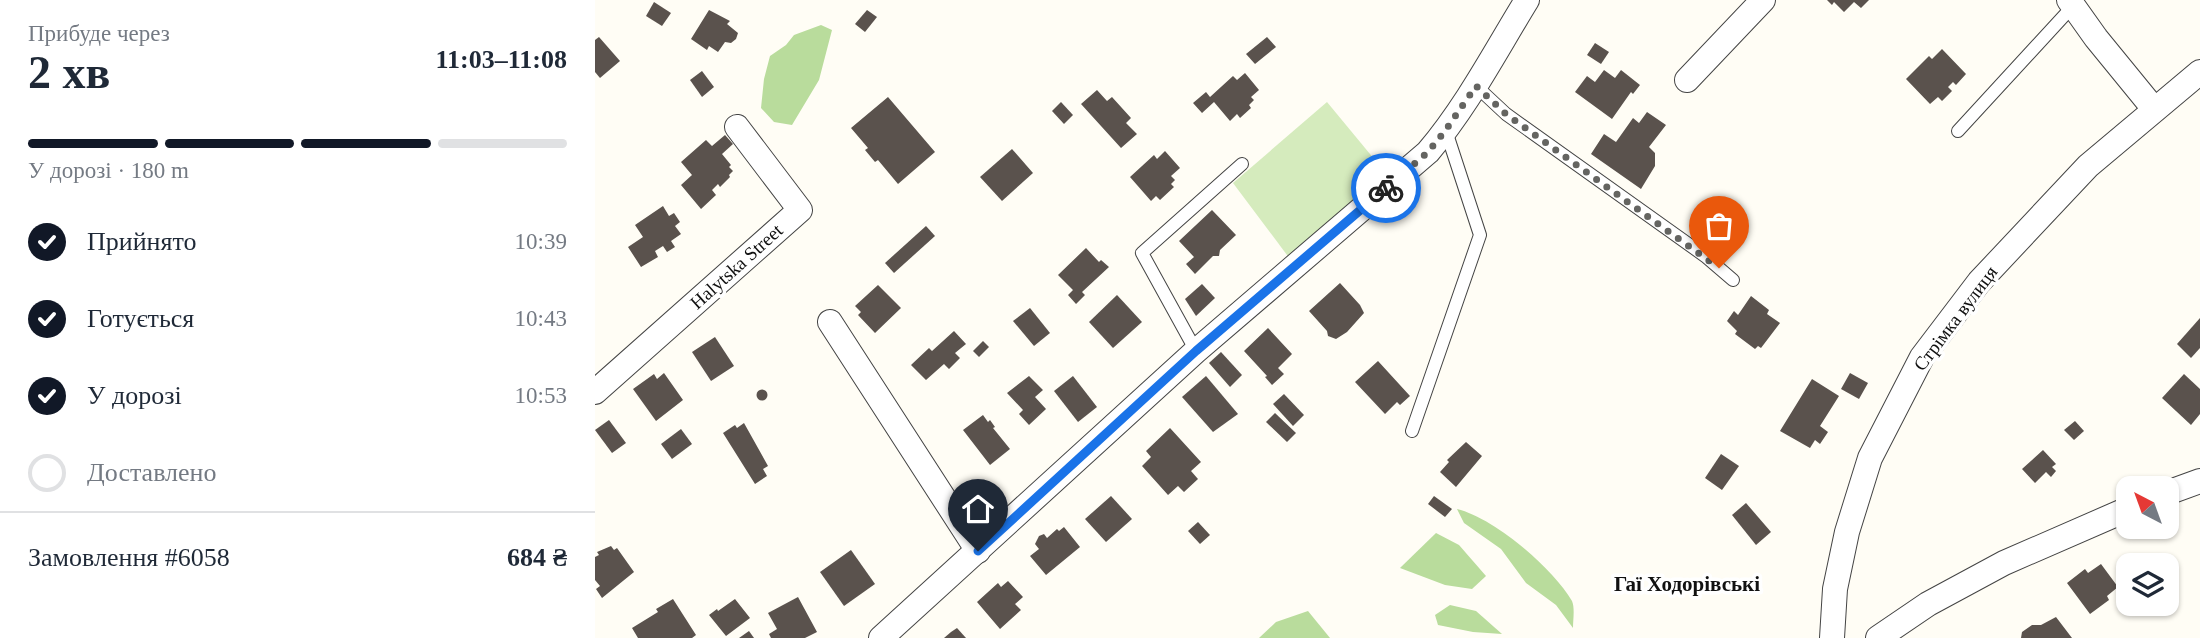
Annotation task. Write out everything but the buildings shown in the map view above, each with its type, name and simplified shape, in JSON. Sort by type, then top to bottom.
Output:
[{"type":"street","points":[[881,638],[1196,351],[1428,152],[1476,86],[1527,0]]},
{"type":"street","points":[[1687,80],[1763,0]]},
{"type":"street","points":[[2071,3],[2154,108]]},
{"type":"street","name":"Стрімка вулиця","points":[[1832,638],[1835,589],[1847,532],[1870,458],[1922,357],[1988,272],[2088,166],[2200,72]]},
{"type":"street","name":"Halytska Street","points":[[595,392],[800,210],[737,127]]},
{"type":"street","points":[[830,322],[978,551]]},
{"type":"street","points":[[2179,489],[2200,481]]},
{"type":"street","points":[[1878,638],[1928,604],[2004,563],[2116,514]]},
{"type":"lane","points":[[1958,131],[2071,3]]},
{"type":"lane","points":[[1476,86],[1506,114],[1705,256],[1733,280]]},
{"type":"lane","points":[[1412,431],[1481,235],[1445,131]]},
{"type":"lane","points":[[1196,351],[1142,253],[1242,164]]},
{"type":"green space","points":[[821,25],[832,30],[819,80],[792,125],[774,122],[761,108],[770,56],[786,45],[794,35]]},
{"type":"green space","points":[[1327,102],[1389,177],[1290,259],[1233,183]]},
{"type":"green space","points":[[1457,509],[1488,522],[1537,559],[1572,601],[1573,628],[1556,605],[1526,583],[1501,549],[1464,523]]},
{"type":"green space","points":[[1436,533],[1459,545],[1486,576],[1472,589],[1445,585],[1400,568]]},
{"type":"green space","points":[[1450,605],[1476,611],[1502,634],[1438,625],[1435,615]]},
{"type":"green space","points":[[1308,611],[1330,638],[1259,638],[1276,622]]},
{"type":"way so far","points":[[1386,188],[1428,152],[1476,86],[1506,114],[1719,268]]},
{"type":"district","name":"Гаї Ходорівські","points":[[1687,584]]},
{"type":"route","points":[[978,551],[1196,351],[1386,188]]}]
